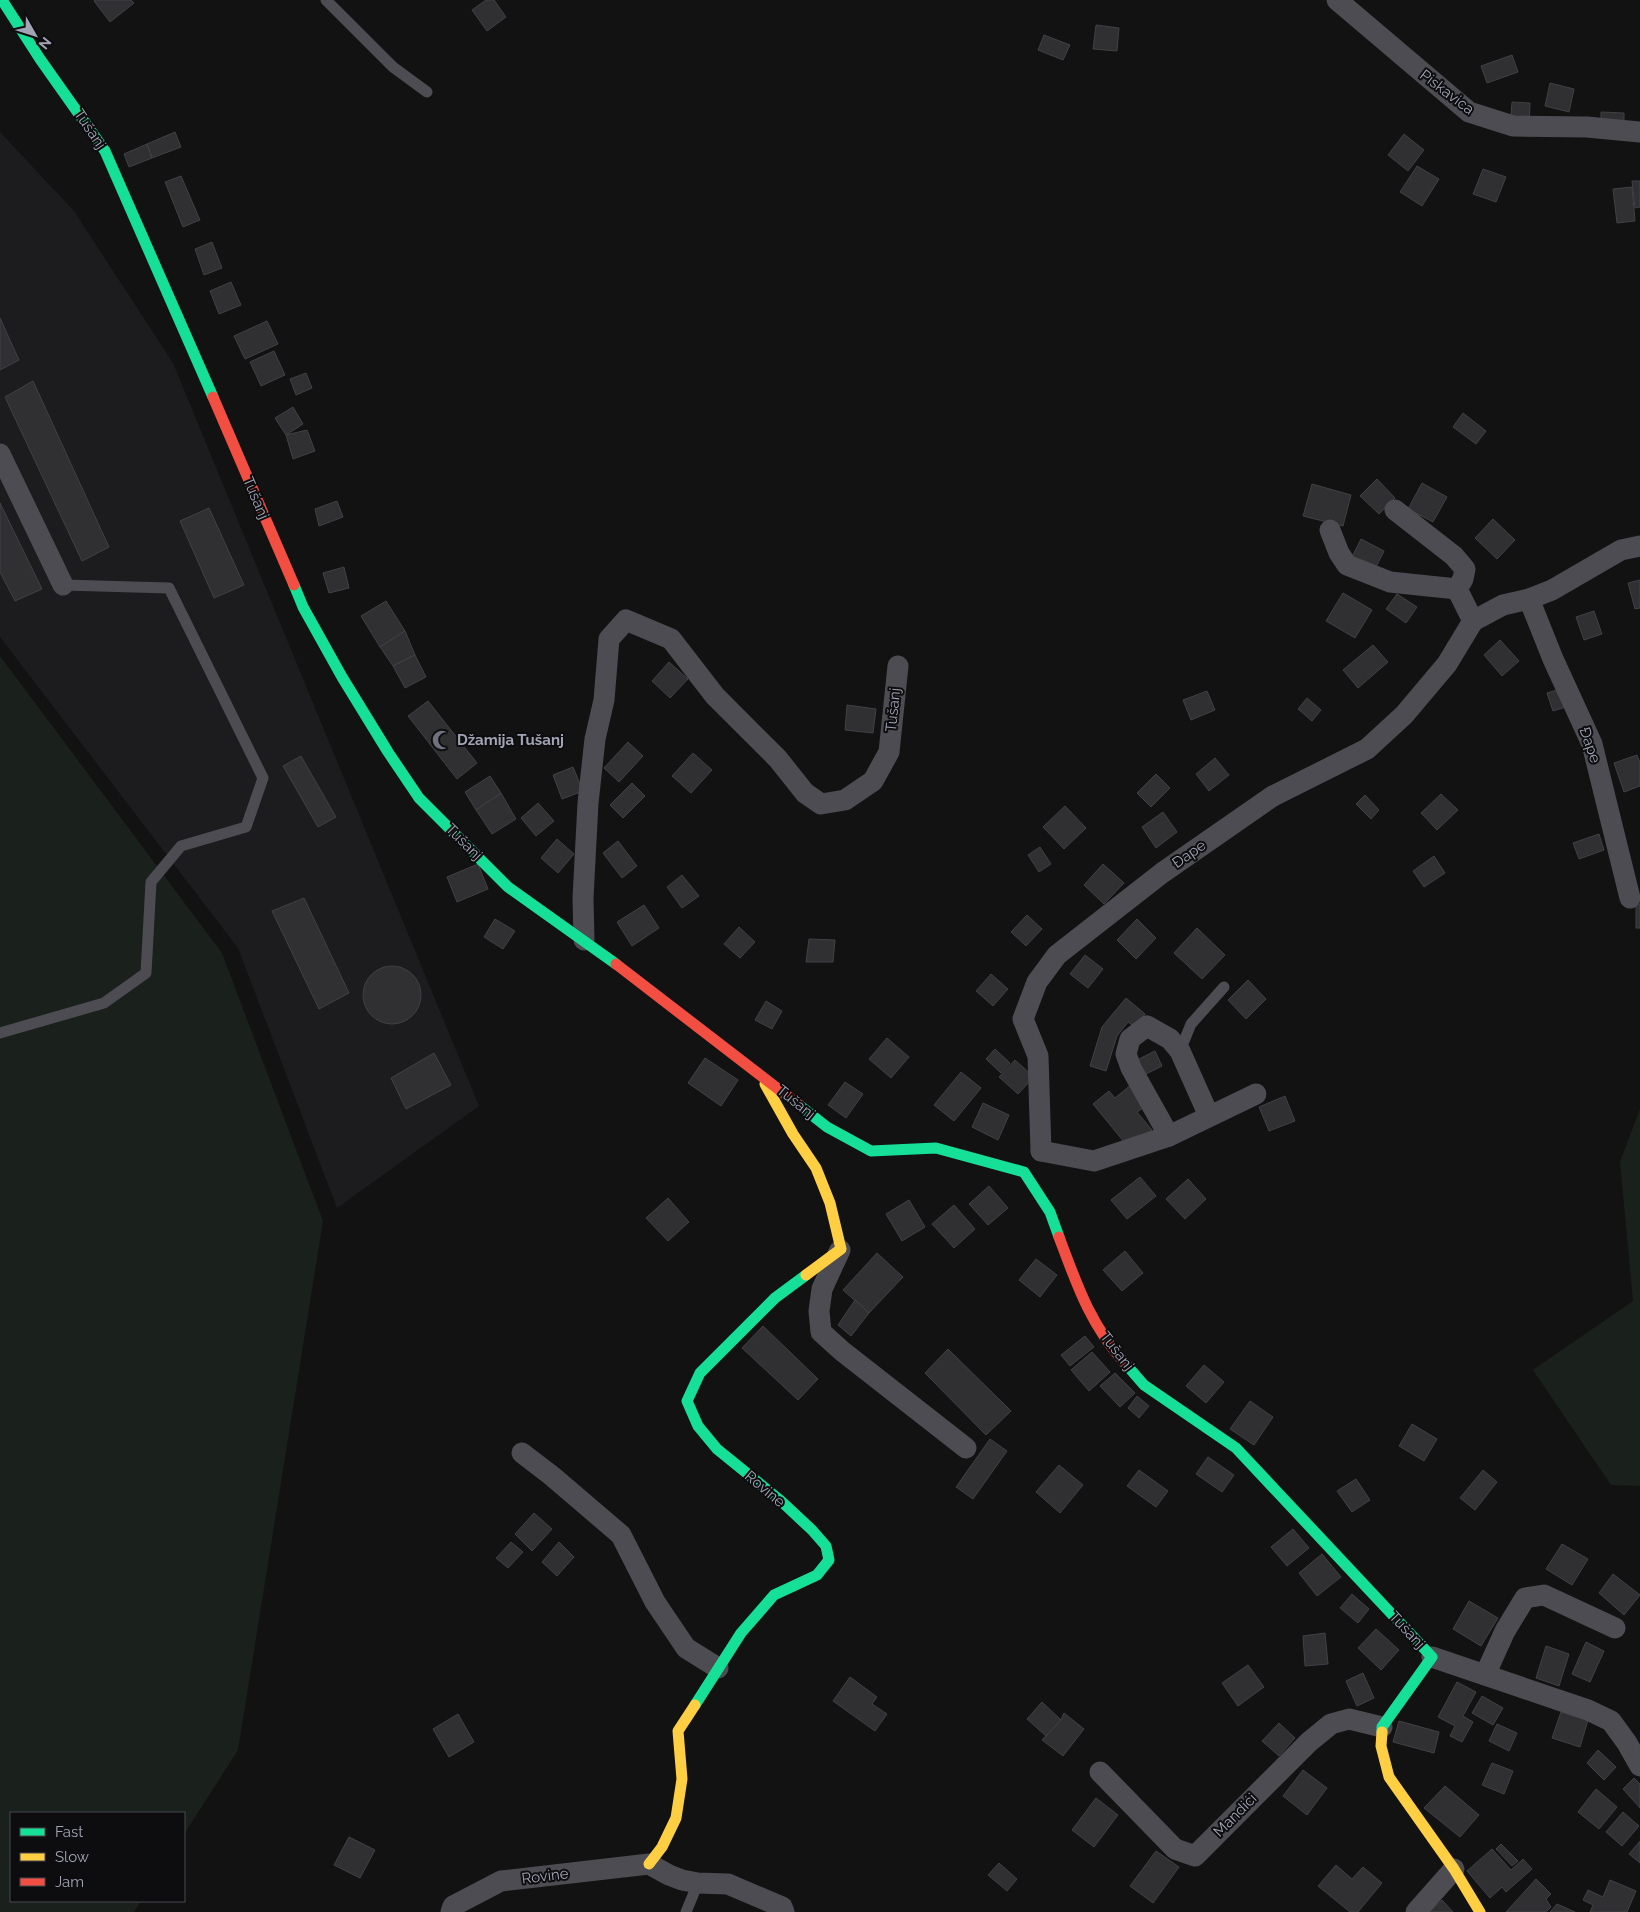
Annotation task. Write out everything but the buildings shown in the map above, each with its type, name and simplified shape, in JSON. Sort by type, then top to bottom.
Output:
[{"type":"street","name":"Tušanj","points":[[2,0],[40,59],[105,151],[303,607],[342,677],[419,798],[508,887],[584,940],[758,1072],[827,1128],[872,1151],[936,1148],[1024,1172],[1050,1212],[1085,1305],[1108,1343],[1144,1385],[1236,1448],[1432,1657],[1588,1710],[1611,1721],[1627,1743],[1640,1766]]},
{"type":"street","name":"Piskavica","points":[[1337,0],[1469,112],[1512,126],[1587,127],[1640,132]]},
{"type":"street","points":[[0,454],[63,585]]},
{"type":"street","points":[[1395,510],[1454,556],[1464,569],[1463,579],[1457,589]]},
{"type":"street","points":[[1330,530],[1338,553],[1347,565],[1390,582],[1457,589]]},
{"type":"street","name":"Đape","points":[[1041,1151],[1038,1056],[1023,1018],[1037,982],[1057,955],[1162,873],[1273,796],[1367,749],[1404,715],[1447,664],[1473,621],[1503,604],[1529,599],[1552,590],[1621,550],[1640,546]]},
{"type":"street","points":[[1457,589],[1473,621]]},
{"type":"street","name":"Đape","points":[[1529,599],[1553,659],[1592,744],[1630,898]]},
{"type":"street","name":"Tušanj","points":[[584,940],[583,888],[595,738],[604,700],[609,639],[626,620],[671,640],[715,696],[778,759],[804,794],[821,804],[845,800],[873,781],[889,752],[898,666]]},
{"type":"street","points":[[1169,1136],[1131,1068],[1126,1054],[1130,1040],[1146,1026],[1170,1039],[1180,1051],[1209,1116]]},
{"type":"street","name":"Tušanj","points":[[758,1072],[793,1134],[816,1168],[830,1203],[841,1250]]},
{"type":"street","points":[[1024,1172],[1041,1151],[1094,1162],[1169,1136],[1256,1094]]},
{"type":"street","points":[[841,1250],[822,1289],[819,1311],[820,1332],[966,1448]]},
{"type":"street","name":"Rovine","points":[[451,1912],[454,1906],[501,1881],[648,1864],[662,1847],[676,1818],[682,1779],[678,1731],[741,1633],[774,1595],[817,1575],[829,1560],[826,1546],[812,1530],[781,1501],[717,1449],[698,1426],[687,1401],[700,1373],[776,1298],[841,1250]]},
{"type":"street","points":[[522,1453],[622,1535],[655,1602],[686,1648],[718,1668]]},
{"type":"street","points":[[1485,1675],[1505,1631],[1525,1598],[1544,1595],[1615,1628]]},
{"type":"street","points":[[1432,1657],[1382,1727],[1381,1746],[1389,1776],[1454,1869],[1480,1912]]},
{"type":"street","name":"Mandići","points":[[1100,1772],[1175,1849],[1194,1856],[1309,1742],[1331,1724],[1349,1719],[1382,1727]]},
{"type":"street","points":[[648,1864],[668,1876],[698,1883],[728,1884],[782,1907],[784,1912]]},
{"type":"street","points":[[1416,1912],[1454,1869]]},
{"type":"lane","points":[[326,0],[393,67],[427,92]]},
{"type":"lane","points":[[0,1033],[104,1003],[146,973],[151,882],[181,846],[246,827],[263,778],[169,588],[63,585]]},
{"type":"lane","points":[[1180,1051],[1191,1024],[1224,987]]},
{"type":"lane","points":[[686,1912],[698,1883]]},
{"type":"shaded area","points":[[0,132],[74,211],[173,363],[479,1106],[337,1208],[238,948],[0,637]]},
{"type":"shaded area","points":[[0,656],[222,953],[323,1221],[238,1750],[185,1832],[185,1812],[10,1812],[10,1902],[140,1902],[134,1912],[0,1912]]},
{"type":"shaded area","points":[[1640,1109],[1640,1486],[1611,1485],[1533,1370],[1633,1301],[1620,1162]]},
{"type":"traffic: fast","points":[[2,0],[40,59],[105,151],[213,397]]},
{"type":"traffic: fast","points":[[294,585],[303,607],[342,677],[419,798],[508,887],[616,964]]},
{"type":"traffic: fast","points":[[799,1105],[827,1127],[871,1151],[936,1148],[1024,1172],[1050,1212],[1059,1237]]},
{"type":"traffic: fast","points":[[695,1705],[741,1633],[774,1595],[817,1575],[829,1560],[826,1546],[812,1530],[781,1501],[717,1449],[698,1426],[687,1401],[700,1373],[775,1298],[806,1275]]},
{"type":"traffic: fast","points":[[1124,1362],[1144,1385],[1236,1448],[1432,1657],[1382,1727],[1382,1732]]},
{"type":"traffic: slow","points":[[765,1084],[793,1134],[816,1168],[830,1203],[841,1249],[806,1275]]},
{"type":"traffic: slow","points":[[649,1864],[662,1847],[676,1818],[682,1779],[678,1731],[695,1705]]},
{"type":"traffic: slow","points":[[1382,1732],[1381,1746],[1389,1777],[1454,1869],[1480,1912]]},
{"type":"traffic: jam","points":[[213,397],[294,585]]},
{"type":"traffic: jam","points":[[616,964],[799,1105]]},
{"type":"traffic: jam","points":[[1059,1237],[1093,1318],[1112,1348],[1124,1362]]},
{"type":"place","name":"Džamija Tušanj","points":[[442,740]]}]
